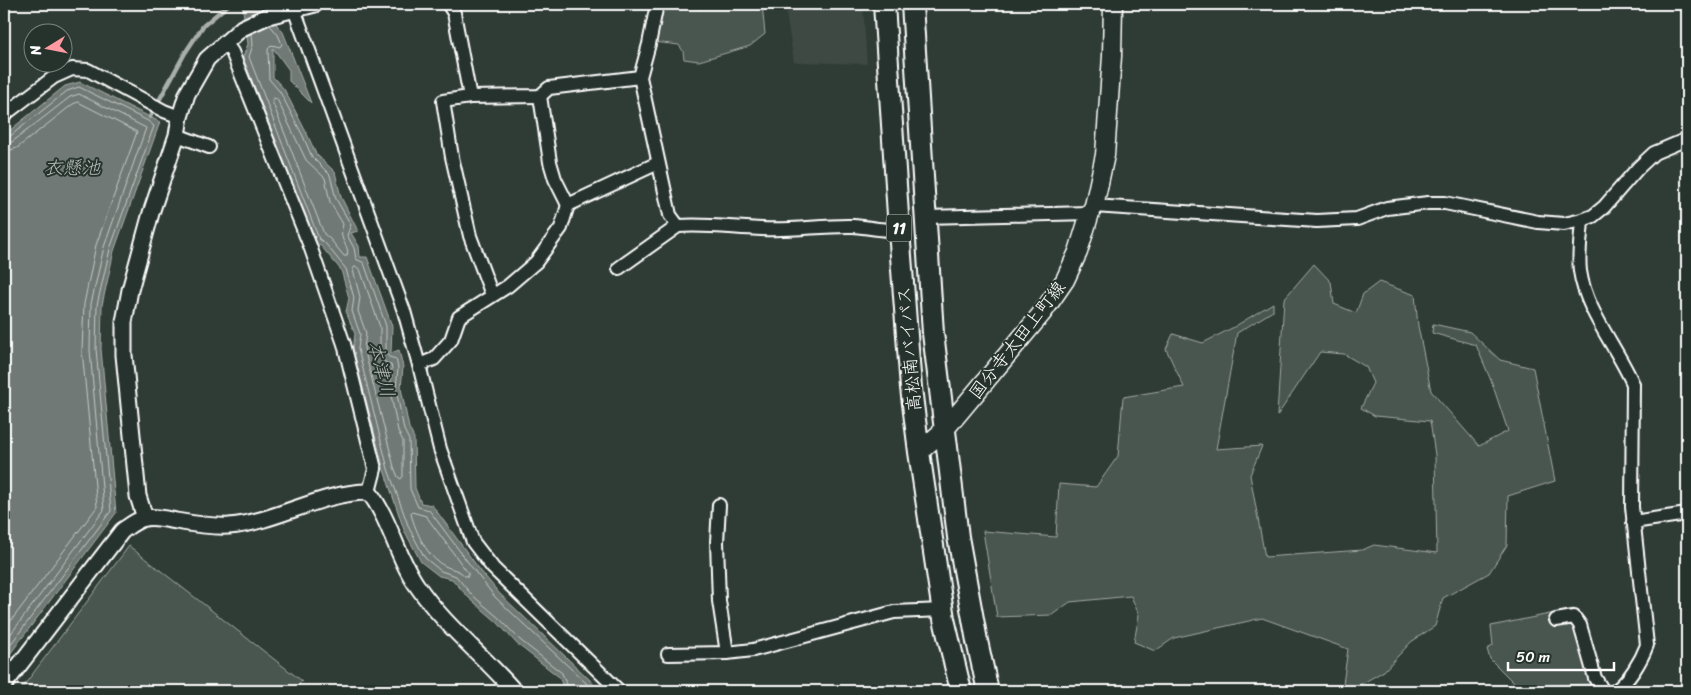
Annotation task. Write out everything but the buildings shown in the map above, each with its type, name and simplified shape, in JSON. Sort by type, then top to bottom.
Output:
[{"type":"highway","name":"高松南バイパス","points":[[884,4],[911,388],[943,610],[961,691]]},
{"type":"highway","name":"高松南バイパス","points":[[912,4],[933,333],[958,536],[976,641],[988,691]]},
{"type":"main road","name":"国分寺太田上町線","points":[[919,452],[944,430],[1043,312],[1065,280],[1078,252],[1092,210],[1105,155],[1112,56],[1113,4]]},
{"type":"street","points":[[145,518],[138,496],[124,355],[124,322],[130,290],[151,213],[177,135],[187,94],[207,59],[242,28],[268,16],[315,4]]},
{"type":"street","points":[[448,4],[454,13],[470,97]]},
{"type":"street","points":[[657,4],[650,44],[640,77],[670,215],[678,226]]},
{"type":"street","points":[[291,10],[404,311],[420,365],[440,449],[473,542],[493,568],[619,691]]},
{"type":"street","points":[[227,40],[310,246],[344,344],[376,469],[369,492]]},
{"type":"street","points":[[4,115],[54,77],[72,68],[88,70],[164,111],[180,117]]},
{"type":"street","points":[[492,295],[470,236],[452,157],[443,101],[470,97],[540,96],[549,88],[640,77]]},
{"type":"street","points":[[420,365],[434,359],[451,340],[458,317],[508,286],[536,262],[561,228],[568,205],[555,179],[550,162],[540,96]]},
{"type":"street","points":[[177,135],[208,147]]},
{"type":"street","points":[[925,217],[1092,210],[1317,221],[1357,218],[1387,208],[1444,203],[1538,222],[1564,224],[1593,216],[1604,207],[1638,168],[1654,153],[1687,139]]},
{"type":"street","points":[[568,205],[658,164]]},
{"type":"street","points":[[1582,220],[1579,258],[1580,272],[1586,293],[1594,312],[1625,366],[1633,384],[1632,507],[1647,645],[1644,654],[1622,686],[1615,691]]},
{"type":"street","points":[[618,268],[678,226],[707,224],[762,229],[798,229],[854,226],[888,231],[899,230]]},
{"type":"street","points":[[4,685],[122,531],[133,523],[145,518],[154,517],[197,524],[247,525],[315,502],[352,492],[369,492]]},
{"type":"street","points":[[369,492],[380,506],[400,554],[417,586],[460,637],[514,691]]},
{"type":"street","points":[[719,505],[717,542],[719,601],[727,653]]},
{"type":"street","points":[[1633,522],[1687,514]]},
{"type":"street","points":[[668,654],[727,653],[753,650],[894,612],[943,610]]},
{"type":"street","points":[[1556,620],[1574,617],[1580,625],[1595,678],[1603,691]]},
{"type":"shaded area","points":[[663,4],[697,4],[698,9],[762,4],[765,34],[750,46],[699,61],[684,59],[683,51],[679,45],[654,42]]},
{"type":"shaded area","points":[[792,4],[863,4],[867,64],[794,62],[786,14]]},
{"type":"shaded area","points":[[1314,264],[1331,282],[1334,304],[1356,313],[1363,294],[1379,282],[1415,295],[1418,326],[1431,391],[1479,446],[1508,431],[1492,383],[1476,345],[1432,333],[1433,324],[1470,332],[1500,360],[1533,368],[1555,481],[1508,496],[1507,545],[1489,573],[1443,598],[1435,626],[1411,642],[1384,671],[1349,691],[1342,691],[1348,649],[1262,618],[1174,638],[1155,651],[1134,642],[1139,615],[1131,596],[1070,602],[1052,615],[997,617],[983,531],[1056,537],[1059,484],[1096,487],[1118,456],[1123,397],[1184,387],[1166,349],[1173,334],[1203,343],[1273,303],[1273,311],[1237,333],[1216,449],[1262,446],[1250,475],[1265,557],[1362,550],[1374,545],[1437,553],[1435,455],[1430,421],[1375,416],[1361,408],[1373,383],[1366,367],[1344,354],[1320,352],[1277,416],[1284,299]]},
{"type":"shaded area","points":[[129,546],[302,681],[294,691],[27,691],[22,688]]},
{"type":"shaded area","points":[[1574,609],[1593,684],[1517,686],[1490,659],[1487,649],[1493,646],[1491,626]]},
{"type":"water","name":"本津川","points":[[242,4],[259,4],[283,32],[311,103],[289,81],[289,70],[273,48],[273,77],[284,89],[316,154],[335,172],[341,197],[358,231],[351,233],[359,246],[360,257],[367,257],[392,326],[391,353],[399,350],[403,367],[401,388],[409,428],[414,438],[415,488],[421,503],[432,505],[499,593],[590,680],[599,691],[565,691],[559,677],[517,644],[452,579],[439,576],[421,562],[404,530],[384,470],[353,349],[355,334],[346,312],[349,298],[341,270],[321,246],[315,243],[243,57],[248,44]]},
{"type":"water","name":"衣懸池","points":[[80,82],[160,122],[114,251],[102,305],[101,349],[116,513],[4,662],[4,135],[65,86]]},
{"type":"waterway","points":[[150,117],[185,53],[203,26],[229,4]]}]
